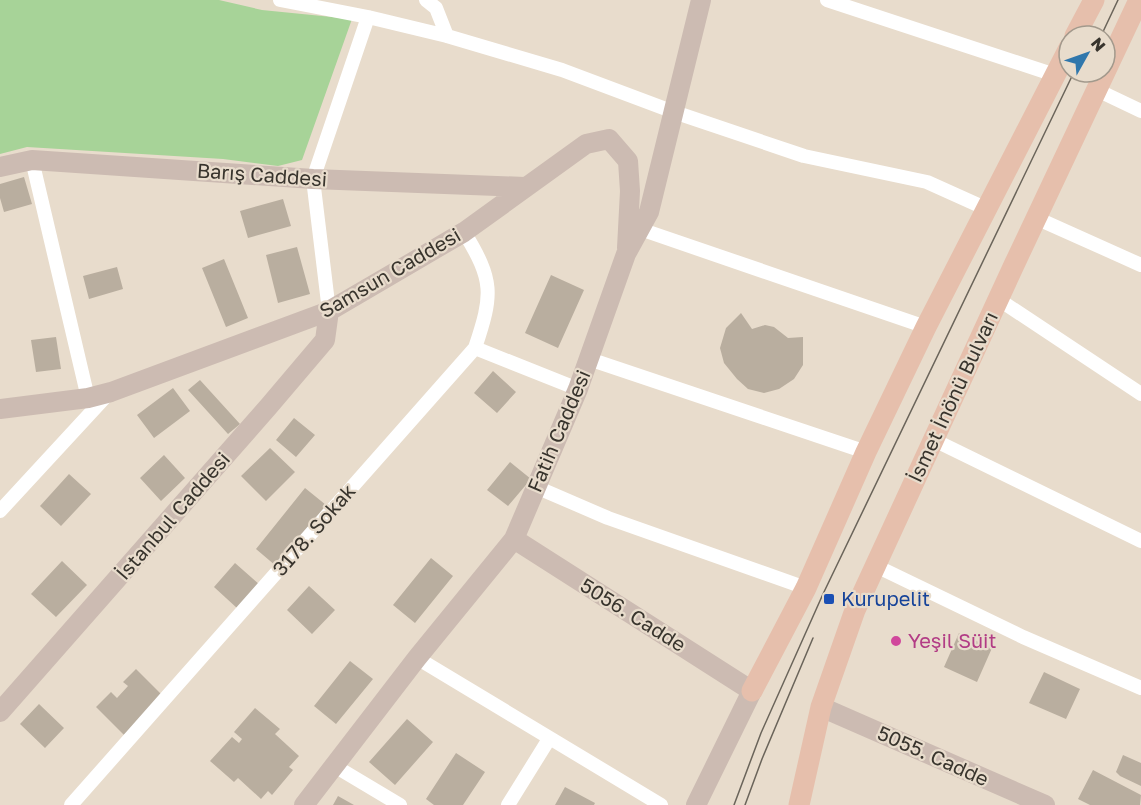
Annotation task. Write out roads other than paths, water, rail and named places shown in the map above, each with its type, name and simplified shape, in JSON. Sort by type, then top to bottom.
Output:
[{"type":"main road","points":[[1082,24],[1094,0]]},
{"type":"main road","name":"İsmet İnönü Bulvarı","points":[[799,805],[821,707],[855,610],[1139,0]]},
{"type":"main road","points":[[753,690],[806,588],[866,452],[926,327],[1057,71]]},
{"type":"street","points":[[280,0],[308,3],[447,36],[562,70],[674,112],[804,156],[927,182],[987,209]]},
{"type":"street","points":[[426,0],[436,8],[447,36]]},
{"type":"street","name":"Fatih Caddesi","points":[[304,805],[417,658],[514,539],[578,390],[626,254],[649,212],[701,0]]},
{"type":"street","points":[[827,0],[1055,75]]},
{"type":"street","points":[[329,311],[313,179],[368,17]]},
{"type":"street","points":[[1097,90],[1141,111]]},
{"type":"street","name":"Samsun Caddesi","points":[[0,409],[88,398],[111,392],[329,311],[464,232],[586,144],[609,139],[628,161],[630,191],[626,254]]},
{"type":"street","points":[[32,160],[88,398]]},
{"type":"street","name":"Barış Caddesi","points":[[0,167],[32,160],[313,179],[525,187]]},
{"type":"street","points":[[1036,218],[1141,265]]},
{"type":"street","points":[[640,229],[926,327]]},
{"type":"street","name":"3178. Sokak","points":[[71,805],[475,348],[488,303],[487,279],[478,255],[464,232]]},
{"type":"street","points":[[998,299],[1141,394]]},
{"type":"street","name":"İstanbul Caddesi","points":[[0,712],[325,340],[329,311]]},
{"type":"street","points":[[475,348],[578,390]]},
{"type":"street","points":[[589,359],[866,452]]},
{"type":"street","points":[[0,511],[111,392]]},
{"type":"street","points":[[934,440],[1141,541]]},
{"type":"street","points":[[536,487],[608,518],[806,588]]},
{"type":"street","name":"5056. Cadde","points":[[514,539],[753,690]]},
{"type":"street","points":[[876,566],[1023,637],[1141,688]]},
{"type":"street","points":[[417,658],[662,805]]},
{"type":"street","points":[[696,805],[753,690]]},
{"type":"street","name":"5055. Cadde","points":[[821,707],[1045,805]]},
{"type":"street","points":[[508,805],[549,738]]},
{"type":"street","points":[[333,765],[400,805]]},
{"type":"tram line","points":[[1107,24],[1118,0]]},
{"type":"tram line","points":[[734,805],[761,733],[823,594],[1068,84]]},
{"type":"tram line","points":[[745,805],[813,638]]},
{"type":"place","name":"Kurupelit","points":[[829,599]]},
{"type":"place","name":"Yeşil Süit","points":[[896,641]]}]
